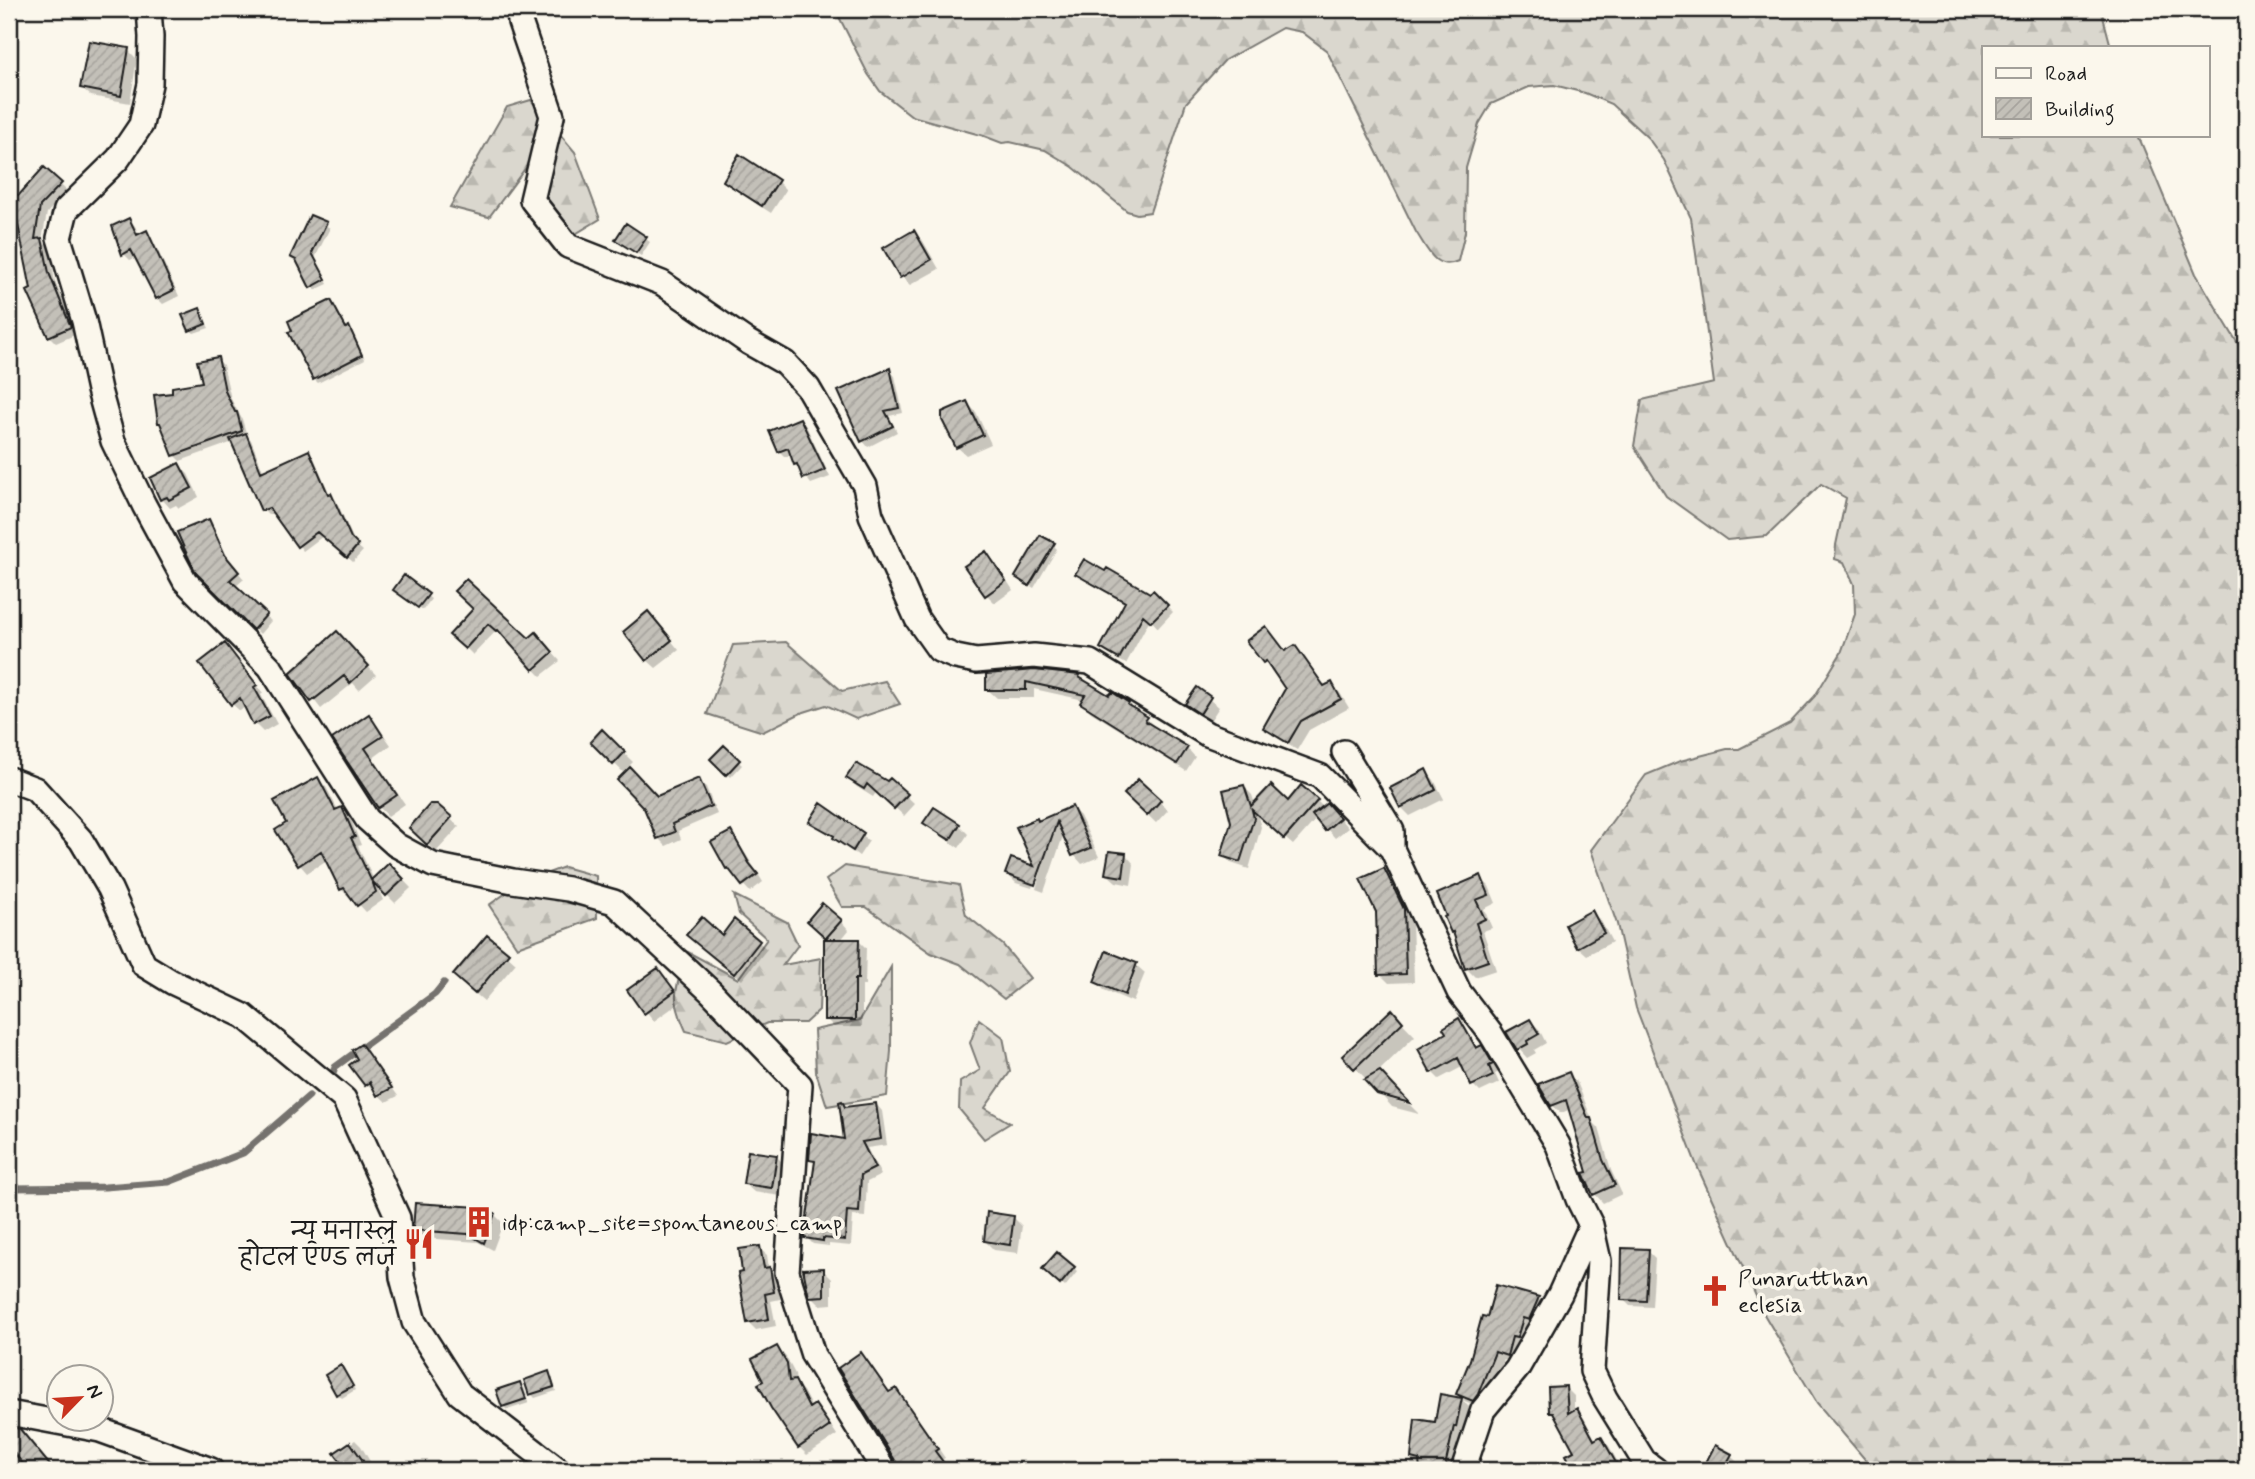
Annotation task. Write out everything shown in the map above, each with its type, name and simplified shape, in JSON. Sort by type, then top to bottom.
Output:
[{"type":"street","points":[[149,9],[150,84],[141,125],[118,159],[65,210],[59,238],[84,321],[113,441],[144,505],[185,580],[270,667],[367,819],[396,845],[433,865],[568,889],[614,902],[711,992],[800,1085],[786,1272],[813,1355],[884,1470]]},
{"type":"street","points":[[519,9],[520,22],[552,116],[532,200],[568,246],[662,283],[748,342],[785,363],[808,388],[865,486],[871,515],[917,619],[939,650],[976,661],[1034,656],[1090,662],[1207,734],[1320,776],[1392,849],[1459,992],[1491,1034],[1558,1145],[1578,1199],[1591,1225],[1599,1261],[1592,1371],[1605,1398],[1647,1467]]},
{"type":"street","points":[[1344,752],[1392,831],[1392,849]]},
{"type":"street","points":[[9,779],[35,789],[80,840],[110,889],[144,965],[244,1016],[344,1099],[398,1218],[402,1277],[414,1322],[460,1394],[559,1470]]},
{"type":"street","points":[[1463,1470],[1483,1410],[1517,1369],[1560,1294],[1591,1225]]},
{"type":"street","points":[[9,1413],[100,1430],[211,1470]]},
{"type":"green space","points":[[835,9],[2101,9],[2111,46],[1982,46],[1982,136],[2138,136],[2196,274],[2246,357],[2246,1470],[1886,1470],[1868,1463],[1817,1403],[1765,1316],[1697,1166],[1636,1008],[1617,924],[1591,850],[1646,775],[1680,761],[1727,749],[1739,749],[1790,723],[1815,696],[1841,653],[1855,614],[1854,584],[1844,562],[1835,559],[1846,498],[1821,484],[1767,536],[1727,540],[1666,496],[1634,446],[1642,400],[1714,383],[1691,218],[1664,160],[1648,138],[1611,104],[1585,93],[1554,85],[1529,87],[1491,104],[1479,124],[1466,168],[1465,232],[1458,261],[1450,264],[1438,261],[1428,251],[1416,232],[1327,51],[1302,32],[1282,28],[1225,60],[1186,103],[1150,212],[1137,214],[1127,211],[1073,167],[1045,150],[1010,142],[1002,143],[912,116],[880,91],[868,74]]},
{"type":"green space","points":[[531,100],[575,152],[600,219],[572,236],[545,211],[530,162],[489,217],[450,207],[507,107]]},
{"type":"green space","points":[[786,642],[842,691],[885,681],[900,704],[856,719],[826,705],[801,713],[763,732],[707,714],[733,645]]},
{"type":"green space","points":[[845,866],[959,885],[966,915],[1003,945],[1030,978],[1004,999],[960,964],[931,953],[866,907],[842,907],[826,880]]},
{"type":"green space","points":[[564,867],[596,876],[597,918],[517,947],[489,905],[519,884]]},
{"type":"green space","points":[[734,895],[787,922],[798,945],[783,965],[821,958],[819,1010],[805,1023],[767,1023],[727,1041],[686,1031],[677,1008],[676,992],[688,952],[738,979],[767,939],[739,914]]},
{"type":"green space","points":[[891,967],[891,1051],[887,1096],[827,1106],[816,1072],[814,1030],[860,1020]]},
{"type":"green space","points":[[979,1019],[1003,1037],[1010,1072],[985,1108],[1010,1123],[984,1139],[959,1109],[960,1082],[980,1070],[970,1043]]},
{"type":"building","points":[[89,41],[129,48],[121,96],[80,88]]},
{"type":"building","points":[[739,154],[779,180],[762,206],[723,181]]},
{"type":"building","points":[[44,167],[62,183],[40,206],[35,239],[42,238],[49,273],[71,327],[48,337],[27,291],[31,289],[17,220],[9,219],[9,193],[19,195]]},
{"type":"building","points":[[310,215],[327,222],[312,253],[326,279],[310,288],[296,260],[290,257]]},
{"type":"building","points":[[129,218],[137,235],[147,230],[174,290],[156,299],[131,250],[122,255],[112,226]]},
{"type":"building","points":[[626,223],[647,237],[636,253],[615,240]]},
{"type":"building","points":[[914,230],[931,260],[900,278],[883,248]]},
{"type":"building","points":[[331,300],[346,328],[349,326],[362,355],[313,380],[288,332],[292,331],[288,321]]},
{"type":"building","points":[[200,308],[206,324],[189,331],[182,315]]},
{"type":"building","points":[[218,357],[225,391],[237,412],[242,431],[173,456],[158,423],[154,395],[172,393],[172,387],[202,382],[197,361]]},
{"type":"building","points":[[890,368],[899,408],[885,411],[893,426],[861,442],[838,391]]},
{"type":"building","points":[[967,401],[983,435],[956,448],[942,420],[942,412]]},
{"type":"building","points":[[800,418],[825,470],[803,479],[788,448],[778,452],[769,431]]},
{"type":"building","points":[[246,433],[261,472],[309,450],[328,494],[331,493],[351,538],[358,545],[347,558],[317,532],[297,547],[269,508],[261,511],[230,439]]},
{"type":"building","points":[[179,463],[192,488],[169,500],[167,497],[160,500],[150,478]]},
{"type":"building","points":[[209,519],[225,555],[239,572],[230,580],[267,614],[253,630],[196,573],[177,532]]},
{"type":"building","points":[[1040,535],[1055,543],[1029,586],[1015,577]]},
{"type":"building","points":[[986,551],[1006,581],[985,596],[964,566]]},
{"type":"building","points":[[1084,559],[1105,571],[1107,568],[1150,593],[1153,590],[1168,605],[1151,622],[1143,615],[1119,659],[1100,648],[1125,602],[1075,574]]},
{"type":"building","points":[[404,575],[429,594],[418,608],[393,590]]},
{"type":"building","points":[[466,579],[529,638],[536,632],[553,652],[533,670],[498,630],[488,624],[465,649],[449,635],[473,609],[454,591]]},
{"type":"building","points":[[648,611],[672,640],[646,661],[623,632]]},
{"type":"building","points":[[1266,626],[1285,651],[1295,645],[1324,686],[1332,682],[1341,699],[1301,721],[1288,743],[1263,728],[1285,689],[1266,661],[1263,663],[1246,641]]},
{"type":"building","points":[[337,631],[369,666],[350,683],[344,676],[311,702],[290,673]]},
{"type":"building","points":[[225,643],[257,685],[254,687],[270,716],[253,725],[240,698],[231,705],[199,663]]},
{"type":"building","points":[[1034,670],[1080,675],[1079,677],[1109,695],[1112,692],[1129,703],[1128,705],[1148,717],[1145,721],[1188,747],[1177,764],[1080,703],[1085,695],[1026,682],[1026,690],[986,690],[986,674]]},
{"type":"building","points":[[1197,687],[1211,697],[1200,714],[1185,704]]},
{"type":"building","points":[[369,714],[383,736],[365,748],[397,795],[378,808],[332,739]]},
{"type":"building","points":[[602,729],[625,752],[613,765],[590,742]]},
{"type":"building","points":[[724,745],[740,760],[726,775],[710,759]]},
{"type":"building","points":[[856,763],[887,781],[890,778],[908,794],[894,809],[867,784],[864,789],[846,778]]},
{"type":"building","points":[[630,767],[657,796],[699,778],[711,806],[672,824],[675,832],[657,839],[644,808],[617,780]]},
{"type":"building","points":[[1426,769],[1436,790],[1400,808],[1390,788]]},
{"type":"building","points":[[318,777],[335,810],[342,807],[355,837],[351,838],[371,880],[389,863],[404,879],[386,896],[372,881],[376,892],[357,906],[344,888],[340,890],[321,851],[298,866],[275,830],[286,823],[274,801]]},
{"type":"building","points":[[1138,779],[1161,800],[1147,816],[1124,794]]},
{"type":"building","points":[[1244,785],[1251,806],[1271,785],[1288,801],[1301,785],[1318,800],[1284,839],[1252,810],[1254,818],[1240,862],[1221,856],[1231,822],[1223,790]]},
{"type":"building","points":[[821,803],[864,833],[853,851],[809,822]]},
{"type":"building","points":[[1327,803],[1340,818],[1325,831],[1312,815]]},
{"type":"building","points":[[430,804],[437,804],[452,817],[427,845],[409,828]]},
{"type":"building","points":[[1072,806],[1091,848],[1072,856],[1057,822],[1035,885],[1005,874],[1011,858],[1034,866],[1016,827],[1037,818],[1038,821]]},
{"type":"building","points":[[934,807],[960,824],[950,840],[923,823]]},
{"type":"building","points":[[731,831],[758,874],[742,886],[728,868],[726,869],[711,842]]},
{"type":"building","points":[[1109,851],[1126,853],[1123,877],[1105,874]]},
{"type":"building","points":[[1384,868],[1404,909],[1406,974],[1378,975],[1376,912],[1360,879]]},
{"type":"building","points":[[1481,875],[1489,895],[1476,900],[1485,919],[1476,923],[1488,961],[1465,969],[1437,894]]},
{"type":"building","points":[[822,903],[842,920],[826,938],[807,921]]},
{"type":"building","points":[[1592,910],[1604,933],[1577,948],[1565,925]]},
{"type":"building","points":[[702,917],[722,935],[734,919],[760,941],[734,974],[686,935]]},
{"type":"building","points":[[487,935],[509,953],[475,994],[453,975]]},
{"type":"building","points":[[824,939],[859,939],[855,1020],[824,1020]]},
{"type":"building","points":[[1106,951],[1137,963],[1125,995],[1094,982]]},
{"type":"building","points":[[658,968],[675,991],[644,1014],[627,990]]},
{"type":"building","points":[[1392,1009],[1403,1022],[1354,1069],[1342,1056]]},
{"type":"building","points":[[1459,1018],[1476,1048],[1482,1045],[1493,1064],[1489,1066],[1493,1076],[1471,1086],[1458,1058],[1431,1073],[1418,1049],[1446,1033],[1443,1028]]},
{"type":"building","points":[[1530,1019],[1539,1034],[1517,1050],[1506,1032]]},
{"type":"building","points":[[361,1044],[392,1088],[377,1096],[370,1082],[365,1086],[349,1065],[357,1059],[352,1050]]},
{"type":"building","points":[[1380,1071],[1410,1103],[1377,1094],[1364,1080]]},
{"type":"building","points":[[1569,1072],[1588,1118],[1591,1118],[1603,1160],[1615,1185],[1593,1195],[1583,1173],[1587,1172],[1566,1100],[1551,1106],[1538,1084]]},
{"type":"building","points":[[842,1101],[845,1107],[876,1103],[881,1139],[862,1142],[875,1168],[861,1175],[859,1212],[847,1211],[845,1240],[804,1238],[815,1161],[809,1160],[811,1133],[844,1139],[839,1102]]},
{"type":"building","points":[[748,1151],[777,1155],[772,1188],[743,1184]]},
{"type":"building","points":[[415,1203],[479,1207],[495,1213],[484,1243],[468,1234],[413,1230]]},
{"type":"building","points":[[987,1212],[1014,1216],[1010,1245],[984,1241]]},
{"type":"building","points":[[760,1246],[764,1268],[770,1267],[774,1292],[765,1294],[769,1319],[747,1323],[738,1273],[742,1272],[739,1249]]},
{"type":"building","points":[[1622,1248],[1649,1249],[1646,1301],[1621,1300]]},
{"type":"building","points":[[1057,1252],[1075,1267],[1060,1285],[1042,1269]]},
{"type":"building","points":[[824,1268],[824,1296],[809,1297],[803,1269]]},
{"type":"building","points":[[1496,1285],[1539,1297],[1529,1320],[1523,1318],[1517,1338],[1512,1337],[1507,1356],[1495,1352],[1473,1401],[1456,1394],[1470,1360],[1482,1316],[1487,1317]]},
{"type":"building","points":[[777,1346],[787,1364],[789,1381],[795,1380],[809,1408],[815,1404],[830,1426],[798,1448],[758,1384],[763,1381],[752,1359]]},
{"type":"building","points":[[861,1352],[889,1392],[896,1388],[938,1449],[935,1451],[949,1470],[901,1470],[838,1368]]},
{"type":"building","points":[[341,1365],[353,1386],[336,1395],[325,1375]]},
{"type":"building","points":[[549,1371],[554,1387],[529,1395],[524,1380]]},
{"type":"building","points":[[520,1382],[526,1399],[502,1407],[496,1390]]},
{"type":"building","points":[[1566,1386],[1568,1413],[1577,1408],[1594,1440],[1601,1436],[1620,1470],[1574,1470],[1566,1455],[1574,1451],[1553,1412],[1549,1412],[1548,1387]]},
{"type":"building","points":[[1440,1394],[1462,1398],[1446,1462],[1447,1470],[1420,1470],[1419,1460],[1411,1458],[1415,1419],[1435,1422]]},
{"type":"building","points":[[9,1427],[20,1429],[54,1470],[28,1470],[9,1447]]},
{"type":"building","points":[[350,1442],[363,1461],[347,1470],[334,1453]]},
{"type":"building","points":[[1715,1445],[1732,1454],[1723,1470],[1702,1470]]},
{"type":"waterway","points":[[333,1073],[335,1067],[435,994],[444,983]]},
{"type":"waterway","points":[[9,1188],[105,1187],[169,1182],[243,1153],[309,1096]]},
{"type":"place","name":"idp:camp_site=spontaneous_camp","points":[[479,1222]]},
{"type":"place","name":"न्यू मनास्लु होटल एण्ड लज","points":[[419,1244]]},
{"type":"place","name":"Punarutthan eclesia","points":[[1715,1291]]}]
